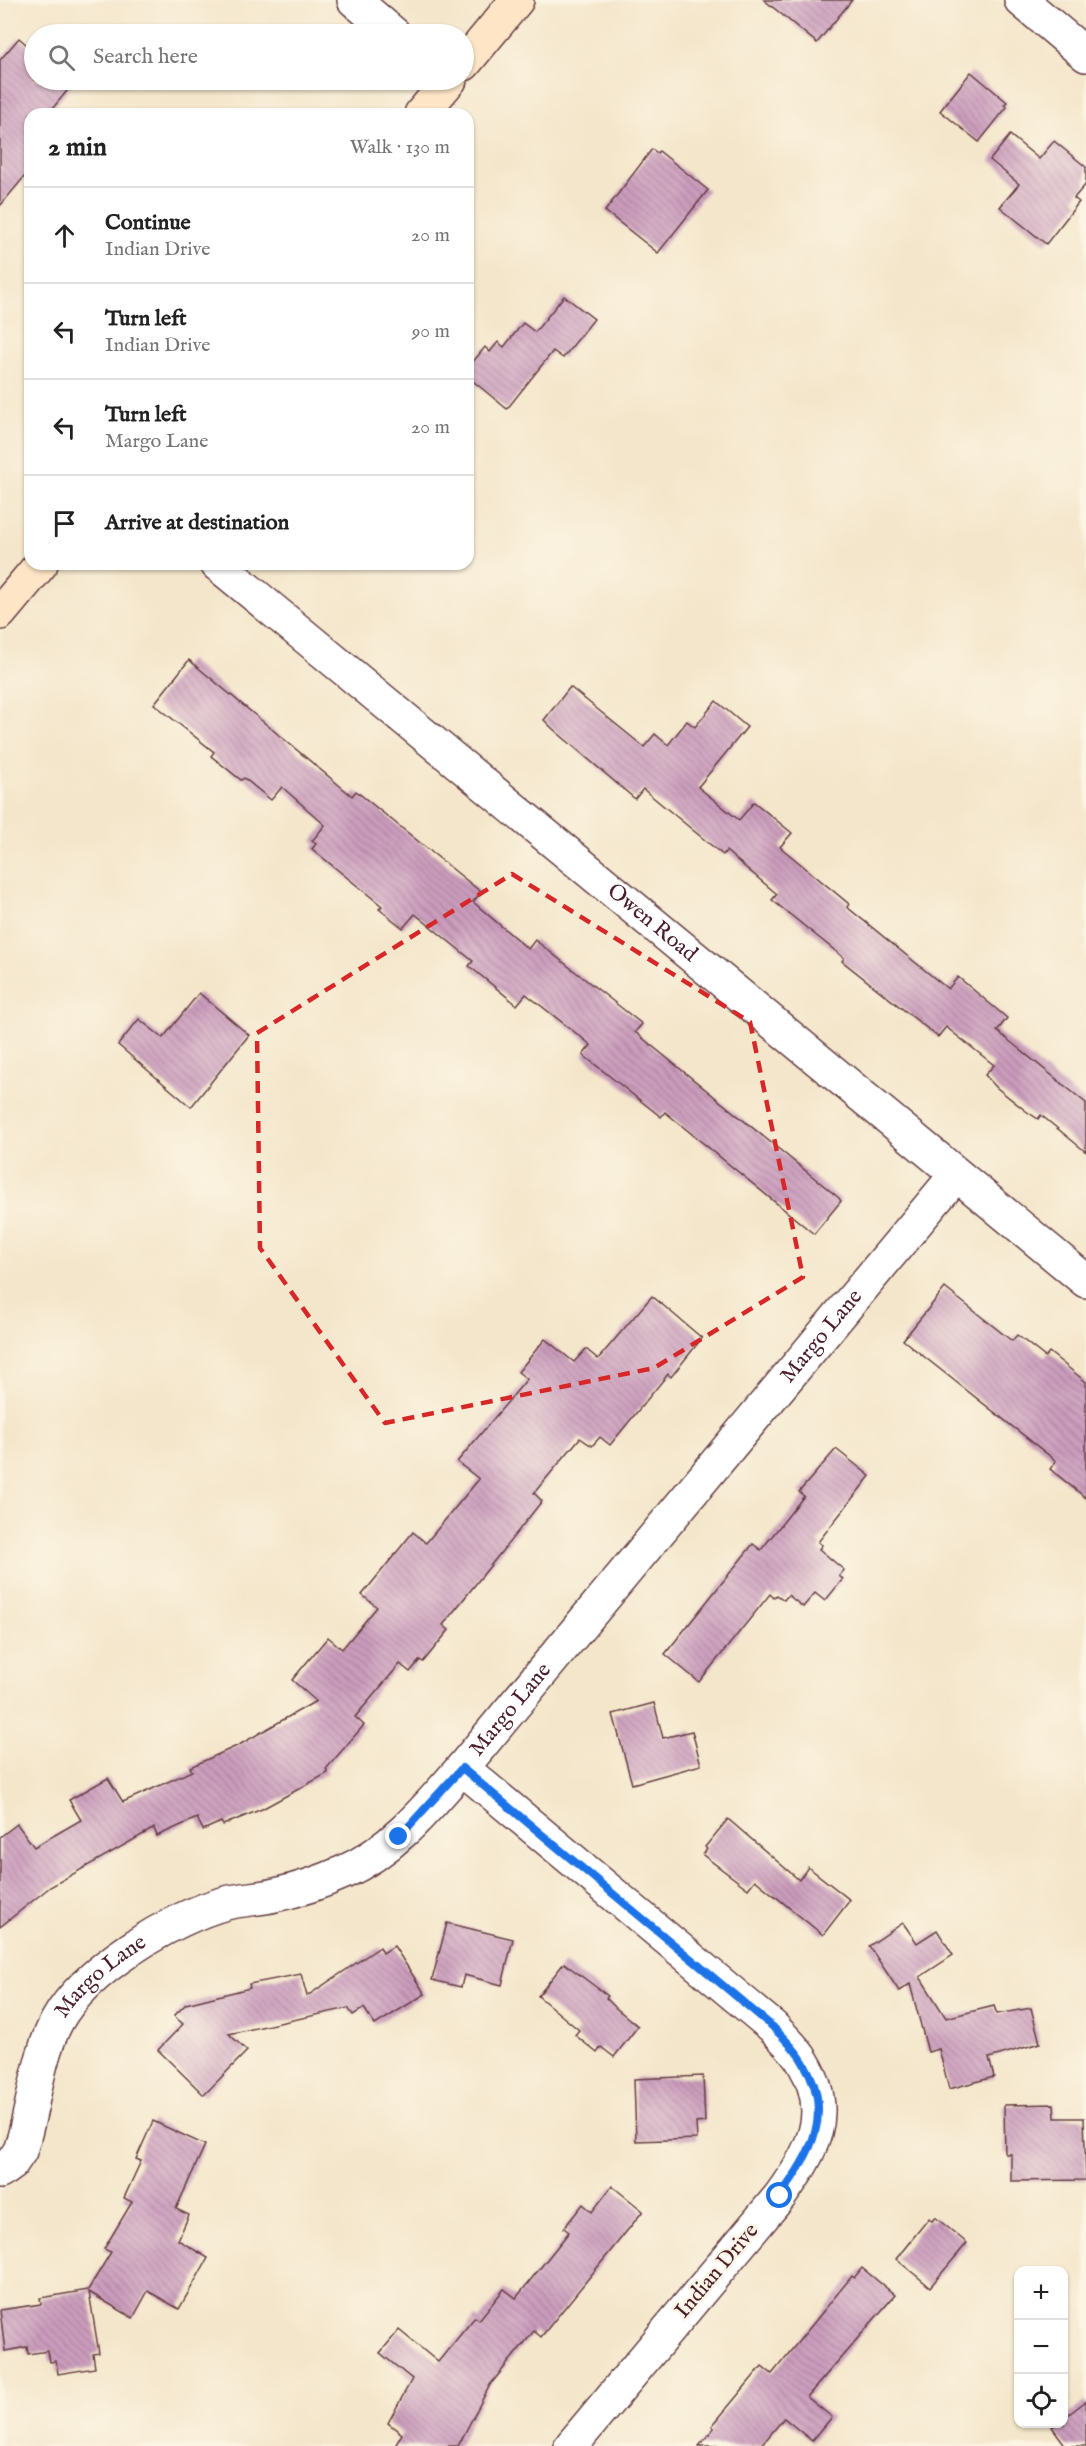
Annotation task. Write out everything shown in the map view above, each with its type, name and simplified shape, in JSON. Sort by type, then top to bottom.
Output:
[{"type":"main road","points":[[474,50],[517,0]]},
{"type":"main road","points":[[426,108],[441,90]]},
{"type":"main road","points":[[4,600],[35,570]]},
{"type":"street","points":[[354,0],[382,24]]},
{"type":"street","points":[[1021,0],[1086,56]]},
{"type":"street","name":"Owen Road","points":[[224,570],[1086,1281]]},
{"type":"street","name":"Margo Lane","points":[[0,2172],[11,2164],[20,2151],[47,2047],[57,2022],[70,2001],[91,1980],[156,1933],[190,1914],[314,1884],[371,1858],[399,1837],[462,1768],[956,1175]]},
{"type":"street","name":"Indian Drive","points":[[462,1768],[773,2027],[804,2062],[819,2103],[818,2130],[802,2164],[772,2205],[571,2446]]},
{"type":"highlighted area","points":[[512,874],[750,1022],[803,1277],[654,1368],[385,1423],[260,1248],[257,1033]]},
{"type":"building","points":[[764,0],[852,0],[817,43]]},
{"type":"building","points":[[19,38],[24,42],[24,90],[68,90],[53,108],[24,108],[24,177],[0,206],[0,60]]},
{"type":"building","points":[[971,72],[1007,102],[1004,105],[1007,107],[979,142],[940,111]]},
{"type":"building","points":[[1010,135],[1039,159],[1054,141],[1086,167],[1086,184],[1074,198],[1079,202],[1046,244],[1000,207],[1019,184],[990,160]]},
{"type":"building","points":[[652,149],[657,153],[659,151],[708,190],[658,253],[605,211]]},
{"type":"building","points":[[564,296],[594,319],[563,358],[553,351],[507,409],[474,382],[474,361],[485,347],[490,352],[498,342],[504,347],[523,323],[535,332]]},
{"type":"building","points":[[189,660],[352,796],[356,791],[481,892],[473,902],[528,949],[535,940],[642,1024],[635,1032],[839,1198],[841,1201],[814,1234],[665,1112],[661,1117],[583,1055],[591,1045],[526,994],[517,1005],[469,966],[473,961],[415,914],[403,928],[379,909],[382,906],[312,849],[316,844],[312,841],[325,825],[282,787],[271,800],[244,778],[241,780],[211,756],[214,752],[154,704]]},
{"type":"building","points":[[570,687],[644,747],[655,734],[668,745],[687,721],[695,727],[716,701],[747,727],[698,787],[739,820],[754,802],[792,833],[780,847],[849,904],[847,907],[948,989],[958,977],[1007,1018],[997,1031],[1086,1103],[1086,1152],[1041,1115],[1038,1119],[997,1088],[985,1075],[994,1065],[946,1027],[938,1037],[842,961],[844,958],[772,900],[777,894],[726,851],[723,855],[643,789],[635,799],[553,729],[544,720]]},
{"type":"building","points":[[199,993],[249,1035],[191,1107],[118,1045],[139,1019],[163,1038]]},
{"type":"building","points":[[945,1288],[1012,1341],[1017,1335],[1045,1357],[1049,1352],[1086,1382],[1086,1498],[1050,1469],[1056,1461],[903,1340]]},
{"type":"building","points":[[652,1296],[702,1338],[671,1377],[668,1374],[610,1445],[600,1437],[592,1446],[580,1438],[534,1493],[542,1501],[443,1625],[449,1630],[423,1662],[420,1660],[410,1672],[400,1664],[355,1717],[364,1725],[326,1769],[328,1773],[262,1809],[223,1825],[221,1822],[203,1830],[197,1818],[157,1836],[154,1828],[50,1887],[0,1927],[0,1837],[17,1824],[34,1847],[81,1820],[69,1800],[108,1778],[123,1802],[192,1771],[190,1767],[239,1745],[316,1701],[292,1680],[328,1637],[342,1649],[377,1607],[362,1595],[413,1532],[426,1543],[479,1479],[457,1462],[527,1379],[518,1372],[545,1339],[574,1362],[586,1349],[598,1359]]},
{"type":"building","points":[[836,1449],[870,1476],[818,1542],[822,1545],[819,1549],[844,1570],[839,1576],[843,1579],[825,1601],[815,1593],[803,1607],[788,1595],[784,1600],[777,1595],[774,1598],[770,1594],[699,1682],[665,1654],[753,1544],[761,1550],[804,1496],[799,1492]]},
{"type":"building","points":[[654,1703],[663,1738],[692,1731],[701,1765],[632,1784],[613,1714]]},
{"type":"building","points":[[728,1819],[799,1880],[808,1867],[850,1900],[823,1935],[755,1880],[748,1889],[703,1855],[707,1849],[705,1847]]},
{"type":"building","points":[[447,1923],[513,1939],[502,1985],[464,1975],[461,1987],[432,1980]]},
{"type":"building","points":[[903,1923],[917,1943],[937,1930],[953,1955],[920,1977],[946,2018],[994,2006],[997,2014],[1031,2008],[1040,2043],[989,2058],[994,2077],[949,2089],[939,2049],[928,2052],[910,1984],[899,1991],[869,1946]]},
{"type":"building","points":[[394,1946],[425,1994],[375,2025],[364,2008],[353,2015],[348,2008],[229,2034],[247,2051],[204,2095],[158,2050],[183,2024],[174,2016],[186,2004],[250,1988],[249,1984],[301,1974],[307,1996],[380,1947],[383,1953]]},
{"type":"building","points":[[564,1963],[608,1996],[606,1998],[617,2009],[638,2026],[614,2057],[601,2047],[597,2053],[575,2035],[579,2030],[538,1996]]},
{"type":"building","points":[[703,2076],[705,2122],[696,2123],[697,2139],[636,2141],[634,2079]]},
{"type":"building","points":[[1054,2104],[1055,2118],[1084,2118],[1086,2180],[1011,2181],[1011,2154],[1005,2154],[1004,2105]]},
{"type":"building","points":[[153,2121],[205,2145],[176,2209],[189,2215],[178,2240],[208,2258],[179,2309],[148,2291],[133,2318],[89,2292],[99,2353],[93,2354],[95,2368],[58,2374],[56,2361],[50,2362],[48,2351],[28,2354],[27,2347],[5,2351],[0,2310],[41,2304],[40,2298],[88,2290],[111,2252],[104,2249],[132,2202],[124,2198],[141,2161],[136,2159]]},
{"type":"building","points":[[612,2186],[643,2211],[541,2337],[534,2331],[490,2385],[458,2446],[395,2446],[402,2434],[388,2423],[412,2379],[380,2353],[399,2330],[438,2362],[475,2317],[479,2320],[504,2289],[516,2298],[569,2232],[564,2228],[583,2204],[592,2212]]},
{"type":"building","points":[[935,2217],[967,2243],[930,2287],[896,2259],[929,2218],[932,2221]]},
{"type":"building","points":[[862,2268],[895,2295],[807,2397],[832,2417],[812,2441],[784,2418],[761,2446],[699,2446],[714,2428],[712,2426],[762,2366],[772,2374],[852,2276],[854,2278]]},
{"type":"building","points":[[1086,2401],[1086,2446],[1066,2446],[1053,2428],[1068,2428],[1068,2415]]},
{"type":"route","points":[[399,1837],[462,1768],[773,2027],[804,2062],[819,2103],[818,2130],[802,2164],[780,2196]]}]
